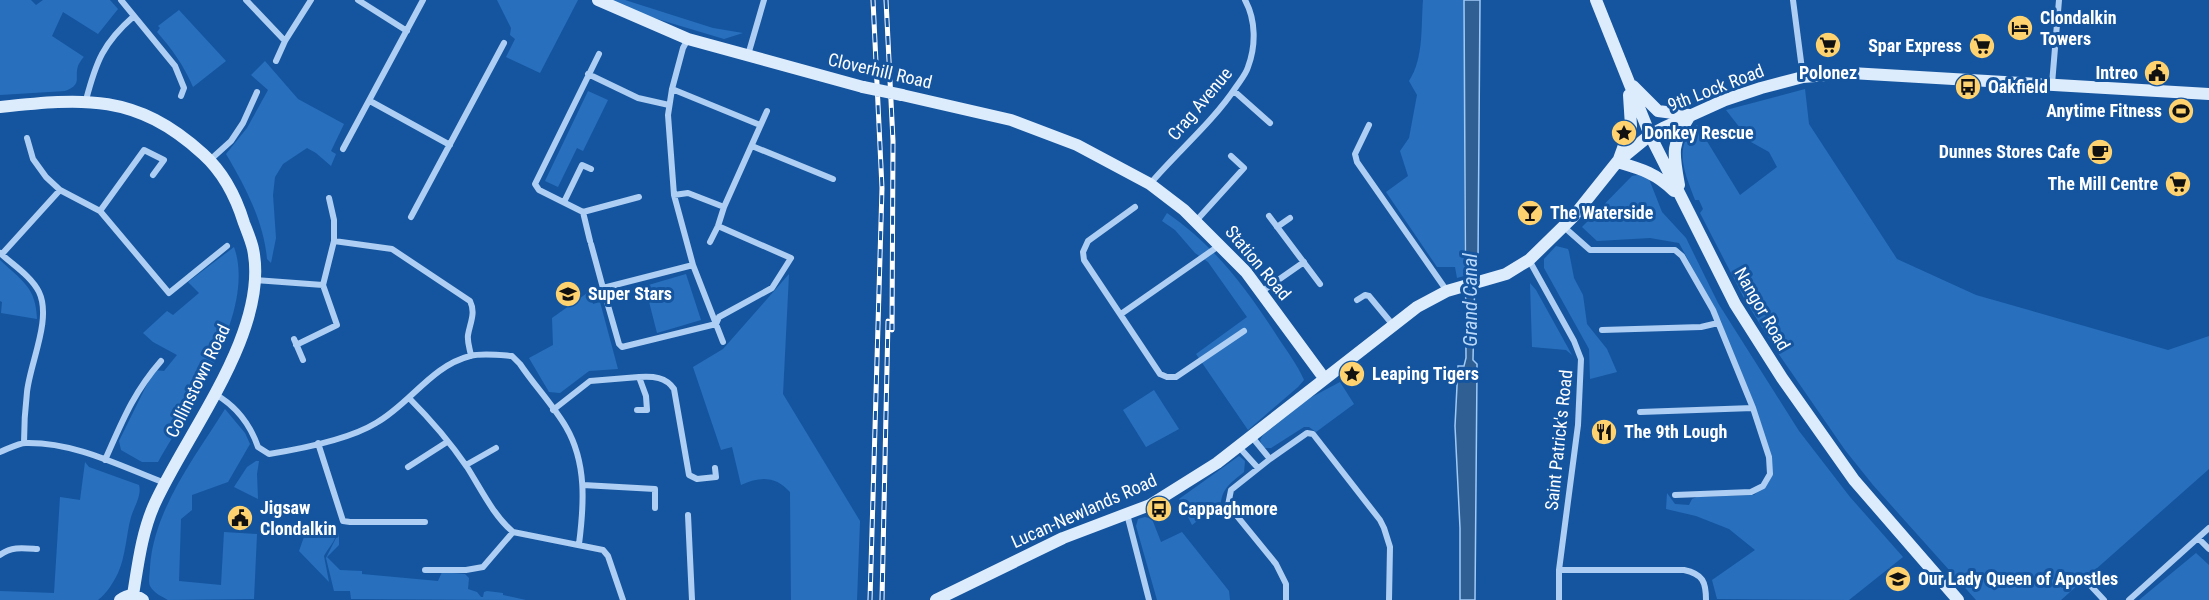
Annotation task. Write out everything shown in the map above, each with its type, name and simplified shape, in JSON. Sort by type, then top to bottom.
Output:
[{"type":"street","points":[[121,0],[175,66],[184,88],[181,96]]},
{"type":"street","points":[[246,0],[285,41]]},
{"type":"street","points":[[276,61],[285,41],[311,0]]},
{"type":"street","points":[[358,0],[407,31]]},
{"type":"street","points":[[343,148],[423,0]]},
{"type":"street","name":"Cloverhill Road","points":[[598,0],[688,39],[863,87],[1011,120],[1077,145],[1150,184]]},
{"type":"street","points":[[748,56],[764,0]]},
{"type":"street","name":"Crag Avenue","points":[[1150,184],[1227,100],[1248,69],[1253,51],[1252,19],[1245,0]]},
{"type":"street","name":"Nangor Road","points":[[1596,0],[1650,135],[1735,304],[1807,415],[1854,480],[1958,600]]},
{"type":"street","points":[[1793,0],[1803,77]]},
{"type":"street","points":[[2052,84],[2059,0]]},
{"type":"street","points":[[86,100],[95,66],[110,40],[134,16]]},
{"type":"street","points":[[688,39],[683,48],[669,105],[674,195],[693,266],[723,342]]},
{"type":"street","points":[[411,217],[504,43]]},
{"type":"street","points":[[598,54],[535,184],[539,190],[583,212],[639,197]]},
{"type":"street","name":"9th Lock Road","points":[[1324,378],[1417,307],[1447,291],[1506,274],[1528,260],[1564,227],[1617,162],[1650,135],[1752,90],[1803,77],[1868,73],[2209,94]]},
{"type":"street","points":[[588,74],[638,98],[669,105]]},
{"type":"street","points":[[1629,81],[1658,111],[1690,116],[1679,133],[1674,150],[1681,199]]},
{"type":"street","points":[[1629,81],[1631,126],[1617,162],[1647,170],[1665,182],[1681,199]]},
{"type":"street","points":[[672,89],[760,125]]},
{"type":"street","points":[[1234,90],[1270,123]]},
{"type":"street","points":[[210,160],[231,141],[243,123],[257,92]]},
{"type":"street","name":"Collinstown Road","points":[[0,107],[86,100],[137,110],[168,127],[191,143],[210,160],[220,173],[238,204],[253,250],[255,280],[250,310],[242,334],[214,394],[154,504],[146,528],[138,598]]},
{"type":"street","points":[[370,101],[450,145]]},
{"type":"street","points":[[710,242],[767,111]]},
{"type":"street","points":[[1369,125],[1355,154],[1357,162],[1447,291]]},
{"type":"street","points":[[27,138],[33,159],[46,177],[60,190],[100,211],[169,293],[226,246]]},
{"type":"street","points":[[752,146],[833,179]]},
{"type":"street","points":[[100,211],[144,150],[164,160],[153,175]]},
{"type":"street","points":[[1196,221],[1244,168],[1231,156]]},
{"type":"street","points":[[564,202],[582,165],[591,169]]},
{"type":"street","name":"Station Road","points":[[1150,184],[1196,221],[1221,245],[1261,292],[1324,378]]},
{"type":"street","points":[[24,443],[27,392],[44,318],[43,305],[39,292],[28,278],[1,254],[60,190]]},
{"type":"street","points":[[674,195],[688,193],[724,207]]},
{"type":"street","points":[[303,360],[295,342],[337,325],[323,285],[334,241],[334,220],[329,198]]},
{"type":"street","points":[[1135,207],[1088,241],[1083,252],[1084,260],[1160,374],[1176,377],[1244,332]]},
{"type":"street","points":[[583,212],[619,344],[622,347],[716,324]]},
{"type":"street","points":[[1269,216],[1320,284]]},
{"type":"street","points":[[1277,227],[1290,218]]},
{"type":"street","points":[[716,324],[719,317],[772,288],[790,258],[718,226]]},
{"type":"street","points":[[1564,227],[1590,250],[1675,250],[1682,256],[1718,323],[1753,408],[1769,457],[1770,474],[1763,486],[1750,492],[1675,495]]},
{"type":"street","points":[[334,241],[392,249],[470,301],[473,307],[473,317],[467,338],[471,356]]},
{"type":"street","points":[[1121,314],[1221,245]]},
{"type":"street","name":"Saint Patrick's Road","points":[[1528,260],[1574,341],[1581,359],[1578,425],[1559,570],[1559,600]]},
{"type":"street","points":[[1261,292],[1304,262]]},
{"type":"street","points":[[603,288],[693,266]]},
{"type":"street","points":[[255,280],[323,285]]},
{"type":"street","points":[[1357,300],[1365,295],[1369,296],[1393,325]]},
{"type":"street","points":[[1602,330],[1701,327],[1718,323]]},
{"type":"street","points":[[214,394],[233,406],[252,430],[258,447],[269,454],[347,436],[375,424],[398,409],[429,378],[448,365],[471,356],[512,356],[566,427],[575,447],[583,486],[579,544]]},
{"type":"street","points":[[105,460],[129,406],[144,380],[161,361]]},
{"type":"street","points":[[637,410],[647,410],[646,396],[639,377]]},
{"type":"street","points":[[553,410],[590,381],[658,377],[667,381],[674,390],[689,476],[697,479],[716,477],[715,468]]},
{"type":"street","name":"Lucan-Newlands Road","points":[[936,600],[1063,538],[1150,506],[1239,447],[1324,378]]},
{"type":"street","points":[[409,398],[465,465],[503,524],[513,532],[603,550],[608,556],[622,600]]},
{"type":"street","points":[[1640,412],[1753,408]]},
{"type":"street","points":[[1286,600],[1286,584],[1276,564],[1228,505],[1231,490],[1307,433],[1313,434],[1384,528],[1390,547],[1389,600]]},
{"type":"street","points":[[1252,437],[1270,459]]},
{"type":"street","points":[[408,467],[447,442]]},
{"type":"street","points":[[0,452],[24,443],[66,447],[165,483]]},
{"type":"street","points":[[318,443],[343,520],[350,522],[425,522]]},
{"type":"street","points":[[1239,447],[1258,468]]},
{"type":"street","points":[[465,465],[496,448]]},
{"type":"street","points":[[583,486],[655,489],[655,508]]},
{"type":"street","points":[[1127,514],[1149,600]]},
{"type":"street","points":[[688,515],[692,600]]},
{"type":"street","points":[[2129,600],[2209,528]]},
{"type":"street","points":[[425,570],[466,570],[483,567],[513,532]]},
{"type":"street","points":[[2198,538],[2209,549]]},
{"type":"street","points":[[0,555],[17,547],[37,549]]},
{"type":"street","points":[[1559,570],[1684,570],[1696,573],[1702,578],[1706,589],[1706,600]]},
{"type":"street","points":[[2090,585],[2104,600]]},
{"type":"street","points":[[120,600],[127,596],[138,598]]},
{"type":"shaded area","points":[[0,0],[31,0],[36,5],[43,0],[110,0],[118,9],[98,34],[63,12],[52,36],[84,57],[78,66],[74,86],[65,91],[0,95]]},
{"type":"shaded area","points":[[497,0],[578,0],[540,73],[506,57],[515,39],[510,35],[511,28]]},
{"type":"shaded area","points":[[611,0],[625,0],[713,28],[743,33],[724,39],[644,15]]},
{"type":"shaded area","points":[[1423,0],[1464,0],[1464,276],[1457,278],[1455,267],[1437,267],[1386,192],[1408,176],[1400,151],[1409,138],[1417,95],[1409,81],[1419,52]]},
{"type":"shaded area","points":[[179,10],[226,61],[193,87],[177,58],[157,32],[160,28],[158,26]]},
{"type":"shaded area","points":[[265,61],[298,99],[344,124],[331,151],[336,154],[331,166],[307,148],[283,164],[275,177],[273,195],[276,238],[271,263],[267,259],[258,218],[226,154],[247,128],[268,90],[251,75]]},
{"type":"shaded area","points":[[1805,89],[1809,124],[1897,259],[1976,295],[2168,350],[2209,336],[2209,469],[2061,600],[1976,600],[1873,485],[1845,450],[1778,353],[1745,300],[1700,213],[1703,209],[1699,200],[1695,200],[1683,161],[1683,151],[1689,133],[1697,125],[1740,195],[1777,167],[1769,152],[1751,142],[1726,110]]},
{"type":"shaded area","points":[[588,91],[608,100],[583,151],[577,148],[558,187],[545,181]]},
{"type":"shaded area","points":[[1643,174],[1649,179],[1662,212],[1686,238],[1718,303],[1799,431],[1850,497],[1903,557],[1849,600],[1717,599],[1712,580],[1755,550],[1729,529],[1696,516],[1666,509],[1667,493],[1675,504],[1689,505],[1692,499],[1697,497],[1754,495],[1769,482],[1770,467],[1721,321],[1679,243],[1650,238],[1597,241],[1582,227],[1632,176]]},
{"type":"shaded area","points":[[1167,213],[1200,239],[1228,269],[1265,318],[1304,380],[1248,430],[1196,354],[1247,317],[1208,262],[1195,253],[1175,230],[1162,221]]},
{"type":"shaded area","points":[[1556,246],[1568,249],[1574,278],[1583,295],[1587,324],[1607,349],[1617,372],[1590,379],[1589,349],[1544,268],[1544,259]]},
{"type":"shaded area","points":[[234,247],[239,272],[236,300],[228,329],[216,358],[202,387],[158,462],[142,462],[121,450],[119,441],[154,370],[164,371],[177,355],[153,342],[143,333],[167,311],[173,315],[199,293],[188,282]]},
{"type":"shaded area","points":[[0,260],[21,279],[31,292],[37,319],[1,313]]},
{"type":"shaded area","points":[[686,274],[701,320],[657,333],[645,286]]},
{"type":"shaded area","points":[[789,274],[783,394],[860,521],[857,600],[791,600],[790,492],[779,483],[767,479],[741,485],[732,447],[721,450],[693,367],[723,349]]},
{"type":"shaded area","points":[[1530,283],[1572,355],[1566,350],[1532,347]]},
{"type":"shaded area","points":[[590,291],[593,304],[600,302],[618,369],[589,371],[560,393],[549,392],[529,358],[553,345],[552,318]]},
{"type":"shaded area","points":[[1340,382],[1354,404],[1316,432],[1309,427],[1304,427],[1271,448],[1263,448],[1260,440],[1263,435],[1308,399]]},
{"type":"shaded area","points":[[1154,390],[1179,429],[1146,447],[1123,410]]},
{"type":"shaded area","points":[[225,409],[245,433],[250,444],[228,482],[192,495],[192,510],[181,519],[179,581],[221,585],[224,532],[257,534],[254,599],[168,600],[154,591],[149,582],[153,546],[159,525],[178,484]]},
{"type":"shaded area","points":[[1239,456],[1245,461],[1244,472],[1226,489],[1221,503],[1192,525],[1179,499]]},
{"type":"shaded area","points":[[259,461],[258,499],[234,487],[247,467]]},
{"type":"shaded area","points":[[85,462],[89,467],[139,485],[140,489],[131,517],[123,559],[112,584],[98,600],[0,600],[0,591],[54,593],[60,497],[80,500]]},
{"type":"shaded area","points":[[1145,517],[1152,519],[1161,542],[1182,532],[1229,591],[1230,600],[1157,600],[1136,526],[1138,519]]},
{"type":"shaded area","points":[[335,525],[335,538],[324,556],[329,582],[299,551],[304,537]]},
{"type":"shaded area","points":[[339,532],[339,545],[327,557],[340,570],[438,581],[442,572],[465,574],[469,578],[468,589],[477,592],[481,597],[487,591],[526,600],[351,599],[350,591],[334,591],[326,558]]},
{"type":"shaded area","points":[[2196,553],[2209,565],[2209,600],[2139,600]]},
{"type":"water","name":"Grand Canal","points":[[1464,0],[1480,0],[1478,260],[1475,271],[1473,360],[1477,364],[1475,600],[1460,600],[1460,528],[1455,426],[1458,366],[1464,366],[1466,358]]},
{"type":"railway","points":[[870,600],[882,188],[873,0]]},
{"type":"railway","points":[[886,0],[893,141],[892,330]]},
{"type":"railway","points":[[882,600],[888,321]]},
{"type":"place","name":"Clondalkin Towers","points":[[2020,28]]},
{"type":"place","name":"Polonez","points":[[1828,45]]},
{"type":"place","name":"Spar Express","points":[[1982,46]]},
{"type":"place","name":"Intreo","points":[[2157,73]]},
{"type":"place","name":"Oakfield","points":[[1968,87]]},
{"type":"place","name":"Anytime Fitness","points":[[2181,111]]},
{"type":"place","name":"Donkey Rescue","points":[[1624,133]]},
{"type":"place","name":"Dunnes Stores Cafe","points":[[2100,152]]},
{"type":"place","name":"The Mill Centre","points":[[2178,184]]},
{"type":"place","name":"The Waterside","points":[[1530,213]]},
{"type":"place","name":"Super Stars","points":[[568,294]]},
{"type":"place","name":"Leaping Tigers","points":[[1352,374]]},
{"type":"place","name":"The 9th Lough","points":[[1604,432]]},
{"type":"place","name":"Cappaghmore","points":[[1159,509]]},
{"type":"place","name":"Jigsaw Clondalkin","points":[[240,518]]},
{"type":"place","name":"Our Lady Queen of Apostles","points":[[1898,579]]}]
